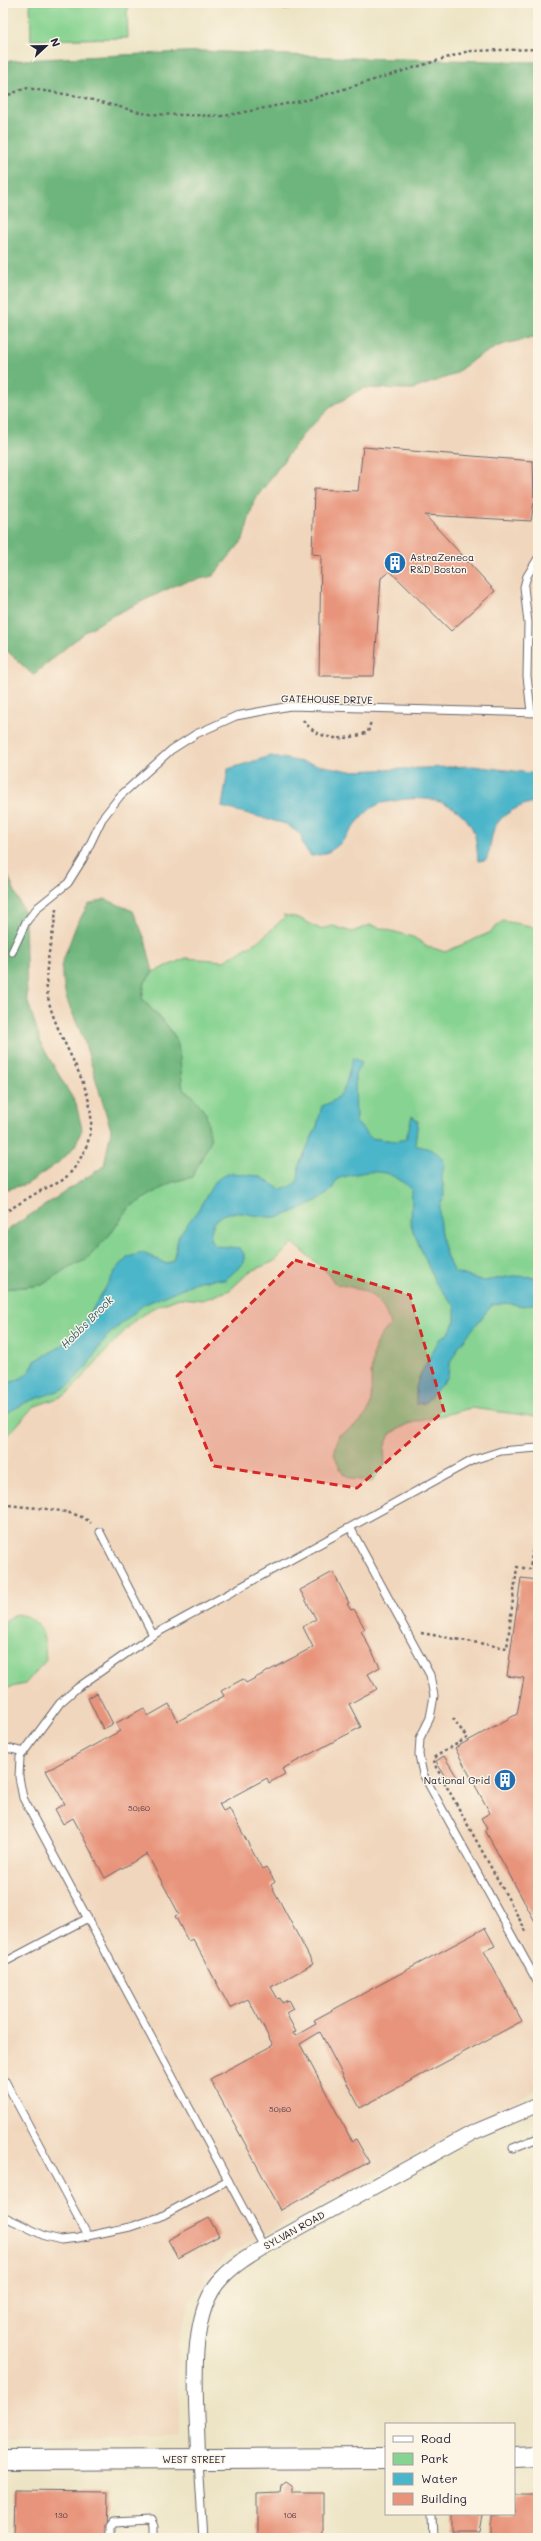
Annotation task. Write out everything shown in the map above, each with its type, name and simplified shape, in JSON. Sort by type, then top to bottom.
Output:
[{"type":"street","name":"SYLVAN ROAD","points":[[198,2459],[198,2324],[206,2301],[221,2278],[240,2261],[264,2247],[472,2134],[538,2105]]},
{"type":"street","points":[[515,2457],[538,2456]]},
{"type":"street","name":"WEST STREET","points":[[3,2460],[385,2458]]},
{"type":"lane","points":[[535,712],[527,676],[528,623],[524,587],[526,576],[538,558]]},
{"type":"lane","name":"GATEHOUSE DRIVE","points":[[12,952],[26,922],[38,907],[68,883],[83,859],[102,819],[120,796],[171,750],[196,734],[236,716],[290,706],[535,712]]},
{"type":"lane","points":[[264,2247],[23,1798],[19,1777],[20,1757],[60,1703],[153,1635],[351,1529],[473,1460],[502,1451],[538,1448]]},
{"type":"lane","points":[[351,1529],[430,1675],[434,1696],[430,1718],[420,1738],[419,1755],[423,1774],[538,1983]]},
{"type":"lane","points":[[100,1532],[153,1635]]},
{"type":"lane","points":[[3,1747],[24,1752]]},
{"type":"lane","points":[[3,1963],[88,1918]]},
{"type":"lane","points":[[3,2077],[88,2236]]},
{"type":"lane","points":[[513,2148],[538,2138]]},
{"type":"lane","points":[[3,2216],[45,2236],[62,2240],[88,2236],[130,2227],[160,2217],[228,2180]]},
{"type":"lane","points":[[198,2459],[203,2538]]},
{"type":"lane","points":[[432,2515],[433,2538]]},
{"type":"lane","points":[[110,2538],[110,2526],[113,2522],[152,2520],[155,2526],[155,2538]]},
{"type":"path","points":[[3,97],[26,88],[77,96],[147,114],[224,116],[311,99],[469,51],[538,49]]},
{"type":"path","points":[[303,720],[311,730],[320,736],[341,737],[360,736],[368,732],[371,722]]},
{"type":"path","points":[[3,1213],[64,1179],[77,1164],[88,1146],[92,1127],[91,1110],[84,1087],[55,1017],[47,991],[47,965],[56,909],[52,896]]},
{"type":"path","points":[[3,1504],[24,1508],[58,1510],[76,1514],[90,1522],[100,1532]]},
{"type":"path","points":[[406,1631],[507,1648],[516,1567],[530,1569],[538,1511]]},
{"type":"path","points":[[453,1718],[467,1738],[433,1758],[436,1767],[527,1933]]},
{"type":"highlighted area","points":[[295,1260],[410,1295],[444,1411],[357,1488],[214,1466],[177,1376]]},
{"type":"shaded area","points":[[538,262],[538,2089],[228,2254],[191,2298],[178,2343],[179,2437],[3,2439],[3,647],[33,675],[86,631],[114,615],[178,584],[213,576],[243,540],[254,501],[304,433],[331,407],[363,388],[413,389]]},
{"type":"green space","points":[[30,3],[127,3],[128,38],[31,40]]},
{"type":"green space","points":[[203,51],[354,58],[538,62],[538,336],[501,345],[477,357],[453,375],[413,389],[363,388],[331,407],[304,433],[254,501],[243,540],[213,576],[178,584],[114,615],[86,631],[33,675],[3,647],[3,61]]},
{"type":"green space","points":[[3,864],[25,915],[27,999],[42,1046],[76,1104],[82,1129],[75,1146],[62,1160],[27,1184],[3,1190]]},
{"type":"green space","points":[[105,899],[133,911],[145,939],[153,972],[145,982],[142,998],[170,1030],[177,1042],[183,1089],[194,1097],[206,1114],[211,1140],[192,1177],[172,1182],[128,1208],[112,1232],[86,1260],[71,1266],[42,1285],[3,1289],[3,1233],[104,1166],[111,1130],[84,1040],[66,998],[61,966],[76,926],[88,905]]},
{"type":"green space","points":[[283,915],[299,918],[320,929],[333,926],[352,932],[370,925],[413,937],[427,946],[445,952],[489,933],[503,921],[531,926],[538,932],[538,1417],[471,1408],[408,1424],[390,1434],[384,1448],[385,1465],[371,1482],[354,1479],[343,1474],[334,1454],[339,1435],[363,1418],[368,1411],[371,1402],[371,1371],[375,1347],[390,1325],[387,1315],[377,1300],[363,1291],[335,1284],[328,1273],[293,1243],[275,1261],[249,1272],[230,1290],[203,1300],[179,1298],[151,1309],[134,1321],[66,1395],[33,1407],[3,1441],[3,1289],[42,1285],[71,1266],[86,1260],[112,1232],[128,1208],[172,1182],[192,1177],[194,1097],[183,1089],[179,1051],[177,1042],[171,1030],[142,998],[145,982],[153,972],[186,958],[224,961],[261,939],[285,917]]},
{"type":"green space","points":[[16,1614],[26,1616],[38,1624],[45,1643],[46,1660],[25,1684],[3,1689],[3,1622]]},
{"type":"water","points":[[271,756],[350,771],[473,766],[531,773],[538,777],[538,801],[525,804],[513,810],[497,823],[486,860],[478,861],[474,832],[466,818],[448,805],[427,799],[405,799],[379,804],[362,817],[341,843],[323,854],[311,856],[303,846],[301,835],[286,824],[222,807],[228,769]]},
{"type":"water","name":"Hobbs Brook","points":[[353,1058],[362,1062],[355,1075],[356,1122],[371,1138],[396,1141],[406,1139],[412,1116],[418,1121],[415,1145],[437,1153],[443,1160],[445,1165],[442,1173],[444,1196],[440,1206],[440,1223],[444,1249],[454,1272],[484,1281],[513,1276],[538,1277],[538,1302],[525,1306],[505,1303],[492,1305],[459,1346],[449,1365],[448,1377],[425,1403],[416,1404],[416,1387],[420,1375],[440,1338],[448,1334],[455,1323],[455,1306],[435,1282],[411,1226],[412,1191],[395,1177],[386,1173],[358,1173],[337,1179],[332,1189],[327,1194],[288,1214],[276,1217],[266,1217],[234,1213],[225,1214],[218,1218],[213,1226],[210,1240],[216,1246],[240,1248],[244,1254],[244,1263],[225,1280],[218,1279],[199,1281],[143,1305],[106,1337],[87,1366],[66,1388],[27,1402],[3,1415],[3,1384],[23,1377],[35,1361],[60,1347],[84,1323],[116,1270],[128,1257],[143,1253],[167,1264],[173,1261],[179,1235],[198,1210],[214,1183],[222,1176],[232,1173],[259,1176],[281,1190],[292,1186],[298,1180],[299,1165],[317,1126],[322,1106],[331,1102],[342,1093]]},
{"type":"building","points":[[263,3],[288,3],[288,8]]},
{"type":"building","name":"AstraZeneca R&D Boston","points":[[537,430],[538,503],[534,502],[531,521],[425,515],[495,591],[451,631],[390,571],[381,578],[374,676],[319,676],[321,555],[312,554],[314,489],[358,491],[363,447],[533,461],[534,497]]},
{"type":"building","points":[[333,1572],[349,1603],[347,1604],[351,1610],[354,1609],[365,1629],[361,1631],[380,1667],[368,1674],[377,1689],[349,1704],[361,1727],[282,1769],[285,1774],[269,1783],[267,1778],[219,1804],[223,1811],[229,1808],[262,1869],[266,1867],[275,1882],[271,1885],[313,1964],[271,1987],[282,2003],[288,2000],[293,2009],[286,2013],[296,2032],[293,2033],[295,2036],[316,2024],[314,2020],[485,1928],[495,1946],[484,1951],[522,2021],[360,2108],[320,2032],[300,2044],[352,2141],[356,2139],[369,2162],[281,2210],[210,2079],[273,2045],[248,1999],[230,2008],[193,1939],[188,1941],[175,1916],[179,1914],[147,1854],[105,1878],[73,1818],[63,1824],[55,1809],[65,1804],[46,1771],[120,1731],[116,1723],[144,1708],[148,1716],[169,1704],[178,1721],[224,1696],[221,1691],[243,1679],[246,1683],[313,1647],[303,1627],[316,1619],[300,1590]]},
{"type":"building","name":"National Grid","points":[[521,1578],[538,1580],[538,1927],[485,1830],[487,1829],[481,1818],[490,1813],[455,1748],[517,1714],[524,1678],[507,1676]]},
{"type":"building","points":[[97,1693],[113,1724],[103,1729],[88,1698]]},
{"type":"building","points":[[444,1756],[457,1777],[448,1782],[436,1761]]},
{"type":"building","points":[[209,2218],[219,2236],[178,2258],[168,2240]]},
{"type":"building","points":[[286,2481],[292,2485],[292,2492],[323,2492],[323,2538],[257,2538],[257,2493],[280,2492],[281,2485]]},
{"type":"building","points":[[14,2490],[108,2491],[107,2538],[13,2538]]},
{"type":"building","points":[[515,2495],[535,2495],[535,2538],[491,2538],[491,2515],[515,2515]]},
{"type":"building","points":[[451,2515],[482,2515],[479,2533],[451,2533]]},
{"type":"place","name":"AstraZeneca R&D Boston","points":[[395,563]]},
{"type":"place","name":"National Grid","points":[[505,1780]]}]
